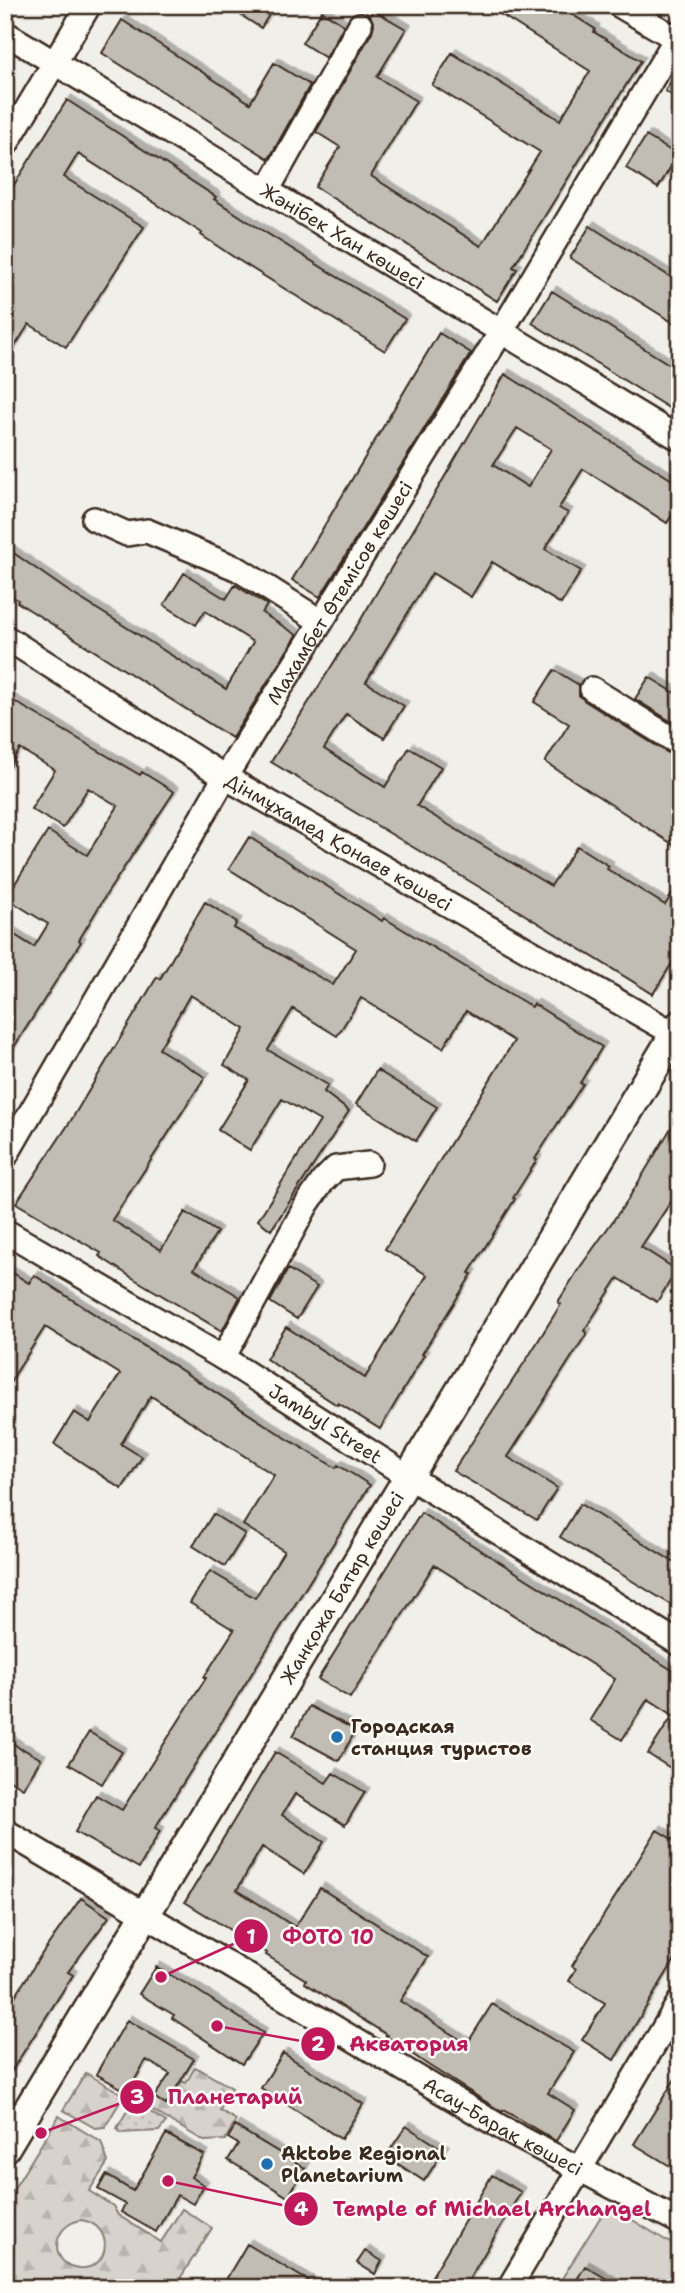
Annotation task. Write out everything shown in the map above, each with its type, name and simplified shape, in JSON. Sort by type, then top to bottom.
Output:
[{"type":"main road","name":"Жанқожа Батыр көшесі","points":[[5,2148],[678,1032]]},
{"type":"street","points":[[5,146],[89,5]]},
{"type":"street","points":[[620,5],[678,37]]},
{"type":"street","points":[[267,191],[360,25]]},
{"type":"street","name":"Жәнібек Хан көшесі","points":[[5,33],[680,439]]},
{"type":"street","name":"Махамбет Өтемісов көшесі","points":[[5,1157],[225,777],[501,332],[678,37]]},
{"type":"street","points":[[94,519],[127,534],[147,531],[237,569],[320,621]]},
{"type":"street","name":"Дінмұхамед Қонаев көшесі","points":[[5,636],[225,777],[678,1032]]},
{"type":"street","points":[[592,689],[680,744]]},
{"type":"street","points":[[223,1358],[307,1204],[323,1181],[336,1168],[369,1164]]},
{"type":"street","name":"Jambyl Street","points":[[5,1231],[223,1358],[408,1477],[680,1644]]},
{"type":"street","name":"Асау-Барақ көшесі","points":[[5,1831],[509,2132],[680,2222]]},
{"type":"street","points":[[509,2288],[680,2001]]},
{"type":"green space","points":[[195,2067],[232,2088],[220,2110],[236,2120],[225,2140],[204,2141],[147,2107],[154,2097],[167,2104],[181,2081],[186,2083]]},
{"type":"green space","points":[[86,2073],[124,2095],[105,2127],[95,2128],[63,2110]]},
{"type":"green space","points":[[133,2101],[166,2122],[159,2131],[120,2133],[117,2128]]},
{"type":"green space","points":[[59,2116],[101,2142],[108,2162],[89,2191],[113,2206],[118,2215],[161,2242],[182,2209],[212,2228],[174,2288],[9,2288],[5,2285],[5,2203]],"holes":[[[81,2220],[100,2230],[104,2238],[102,2255],[89,2267],[69,2265],[58,2253],[59,2237],[71,2223]]]},
{"type":"green space","points":[[608,2205],[680,2249],[680,2288],[556,2288]]},
{"type":"building","points":[[225,5],[275,5],[261,28]]},
{"type":"building","points":[[486,5],[557,5],[641,61],[513,267],[517,269],[497,301],[315,187],[340,147],[316,132],[372,32],[374,24],[370,16],[373,10],[406,29],[377,77],[416,101],[371,176],[481,246],[540,152],[432,85],[452,53],[560,120],[590,71]]},
{"type":"building","points":[[322,11],[344,25],[326,58],[302,43]]},
{"type":"building","points":[[122,20],[250,103],[274,63],[310,85],[269,159],[102,53]]},
{"type":"building","points":[[680,67],[680,100],[665,91]]},
{"type":"building","points":[[67,100],[216,197],[214,199],[252,224],[405,319],[385,351],[235,258],[201,235],[202,233],[78,154],[64,177],[144,227],[66,347],[29,324],[5,362],[5,290],[15,274],[5,268],[5,199]]},
{"type":"building","points":[[646,136],[678,155],[658,188],[626,168]]},
{"type":"building","points":[[590,226],[680,283],[680,327],[570,258]]},
{"type":"building","points":[[552,291],[680,371],[680,415],[532,323]]},
{"type":"building","points":[[439,333],[471,353],[320,597],[292,580]]},
{"type":"building","points":[[505,374],[680,485],[680,503],[667,523],[583,469],[559,508],[568,513],[545,549],[581,571],[561,604],[492,562],[471,597],[432,573],[366,682],[404,706],[384,738],[346,714],[324,749],[385,787],[409,748],[441,767],[417,806],[551,886],[577,846],[609,866],[607,869],[665,905],[680,882],[680,950],[653,994],[271,762],[360,621]],"holes":[[[517,428],[551,449],[528,487],[493,465]]]},
{"type":"building","points":[[5,547],[68,591],[226,689],[253,642],[205,611],[196,625],[164,605],[184,573],[226,599],[235,585],[267,605],[262,613],[297,635],[232,738],[5,592]]},
{"type":"building","points":[[554,670],[579,685],[579,695],[585,701],[680,758],[680,849],[545,762],[569,724],[534,702]]},
{"type":"building","points":[[649,677],[680,696],[680,727],[635,699]]},
{"type":"building","points":[[5,696],[174,792],[106,895],[79,940],[81,942],[5,1061],[5,929],[34,947],[48,924],[6,898],[48,831],[87,855],[118,806],[88,788],[63,828],[31,809],[55,770],[20,749],[5,773]]},
{"type":"building","points":[[249,837],[382,921],[384,918],[532,1007],[534,1004],[602,1047],[580,1083],[583,1084],[535,1159],[537,1160],[513,1198],[515,1199],[469,1273],[472,1274],[422,1354],[424,1355],[380,1429],[266,1359],[286,1327],[365,1378],[427,1275],[385,1249],[514,1041],[466,1011],[443,1048],[361,998],[337,1036],[293,1009],[268,1050],[328,1085],[324,1092],[349,1111],[271,1230],[258,1220],[320,1121],[282,1099],[250,1150],[218,1130],[249,1080],[224,1065],[245,1029],[190,995],[159,1049],[205,1077],[112,1220],[161,1250],[185,1212],[217,1232],[194,1269],[240,1297],[222,1331],[131,1277],[99,1256],[101,1253],[16,1203],[70,1122],[157,977],[160,979],[205,902],[237,922],[234,928],[333,985],[356,949],[229,869]]},
{"type":"building","points":[[377,1070],[437,1107],[416,1141],[356,1104]]},
{"type":"building","points":[[680,1113],[680,1188],[641,1247],[677,1270],[657,1302],[618,1278],[584,1331],[587,1333],[508,1457],[557,1488],[537,1520],[453,1471],[530,1354],[561,1304],[558,1302],[627,1201]]},
{"type":"building","points":[[5,1268],[29,1283],[34,1275],[286,1438],[370,1485],[155,1828],[160,1831],[139,1868],[75,1832],[96,1795],[122,1810],[234,1630],[190,1603],[210,1571],[255,1598],[284,1551],[243,1525],[274,1475],[151,1396],[121,1444],[142,1457],[122,1489],[54,1444],[74,1412],[90,1422],[120,1374],[45,1327],[5,1390]]},
{"type":"building","points":[[288,1269],[317,1287],[297,1319],[270,1302]]},
{"type":"building","points":[[580,1504],[680,1566],[680,1599],[675,1607],[560,1537]]},
{"type":"building","points":[[421,1513],[680,1675],[680,1774],[648,1754],[673,1715],[648,1699],[622,1740],[590,1720],[615,1679],[434,1565],[350,1698],[318,1679]]},
{"type":"building","points":[[213,1514],[245,1534],[225,1566],[193,1546]]},
{"type":"building","points":[[309,1706],[356,1730],[339,1761],[293,1736]]},
{"type":"building","points":[[89,1732],[122,1752],[102,1784],[69,1764]]},
{"type":"building","points":[[5,1737],[22,1750],[41,1759],[23,1788],[5,1777]]},
{"type":"building","points":[[275,1752],[326,1783],[333,1773],[365,1792],[345,1825],[295,1794],[282,1815],[324,1842],[304,1874],[262,1847],[237,1890],[295,1927],[320,1888],[428,1957],[400,2001],[467,2044],[492,2004],[574,2052],[548,2093],[575,2110],[556,2141],[503,2110],[502,2112],[428,2065],[387,2035],[305,1983],[306,1980],[266,1955],[267,1953],[185,1902]]},
{"type":"building","points":[[657,1830],[680,1844],[680,1951],[614,2060],[582,2040],[605,2003],[569,1981],[576,1969],[572,1966]]},
{"type":"building","points":[[81,1898],[109,1917],[68,1972],[73,1975],[5,2081],[5,2012]]},
{"type":"building","points":[[156,1967],[263,2033],[242,2064],[172,2018],[174,2015],[139,1994]]},
{"type":"building","points":[[127,2020],[194,2059],[166,2105],[154,2097],[170,2074],[146,2060],[128,2092],[96,2074]]},
{"type":"building","points":[[283,2053],[363,2104],[341,2139],[261,2088]]},
{"type":"building","points":[[680,2071],[680,2172],[634,2144]]},
{"type":"building","name":"Aktobe Regional Planetarium","points":[[235,2126],[305,2168],[288,2197],[228,2160],[238,2144],[228,2138]]},
{"type":"building","points":[[406,2126],[444,2150],[424,2181],[386,2156]]},
{"type":"building","points":[[166,2134],[204,2155],[191,2177],[204,2185],[193,2204],[177,2195],[156,2232],[121,2212],[125,2204],[98,2189],[106,2175],[133,2191]]},
{"type":"building","points":[[492,2175],[521,2192],[464,2288],[425,2288]]},
{"type":"building","points":[[247,2244],[320,2288],[221,2288]]},
{"type":"building","points":[[365,2251],[382,2261],[375,2274],[357,2263]]},
{"type":"building","points":[[585,2266],[622,2288],[572,2288]]},
{"type":"place","name":"Городская станция туристов","points":[[337,1737]]},
{"type":"place","name":"ФОТО 10","points":[[161,1977]]},
{"type":"place","name":"Акватория","points":[[217,2026]]},
{"type":"place","name":"Планетарий","points":[[41,2133]]},
{"type":"place","name":"Aktobe Regional Planetarium","points":[[267,2164]]},
{"type":"place","name":"Temple of Michael Archangel","points":[[168,2181]]}]
